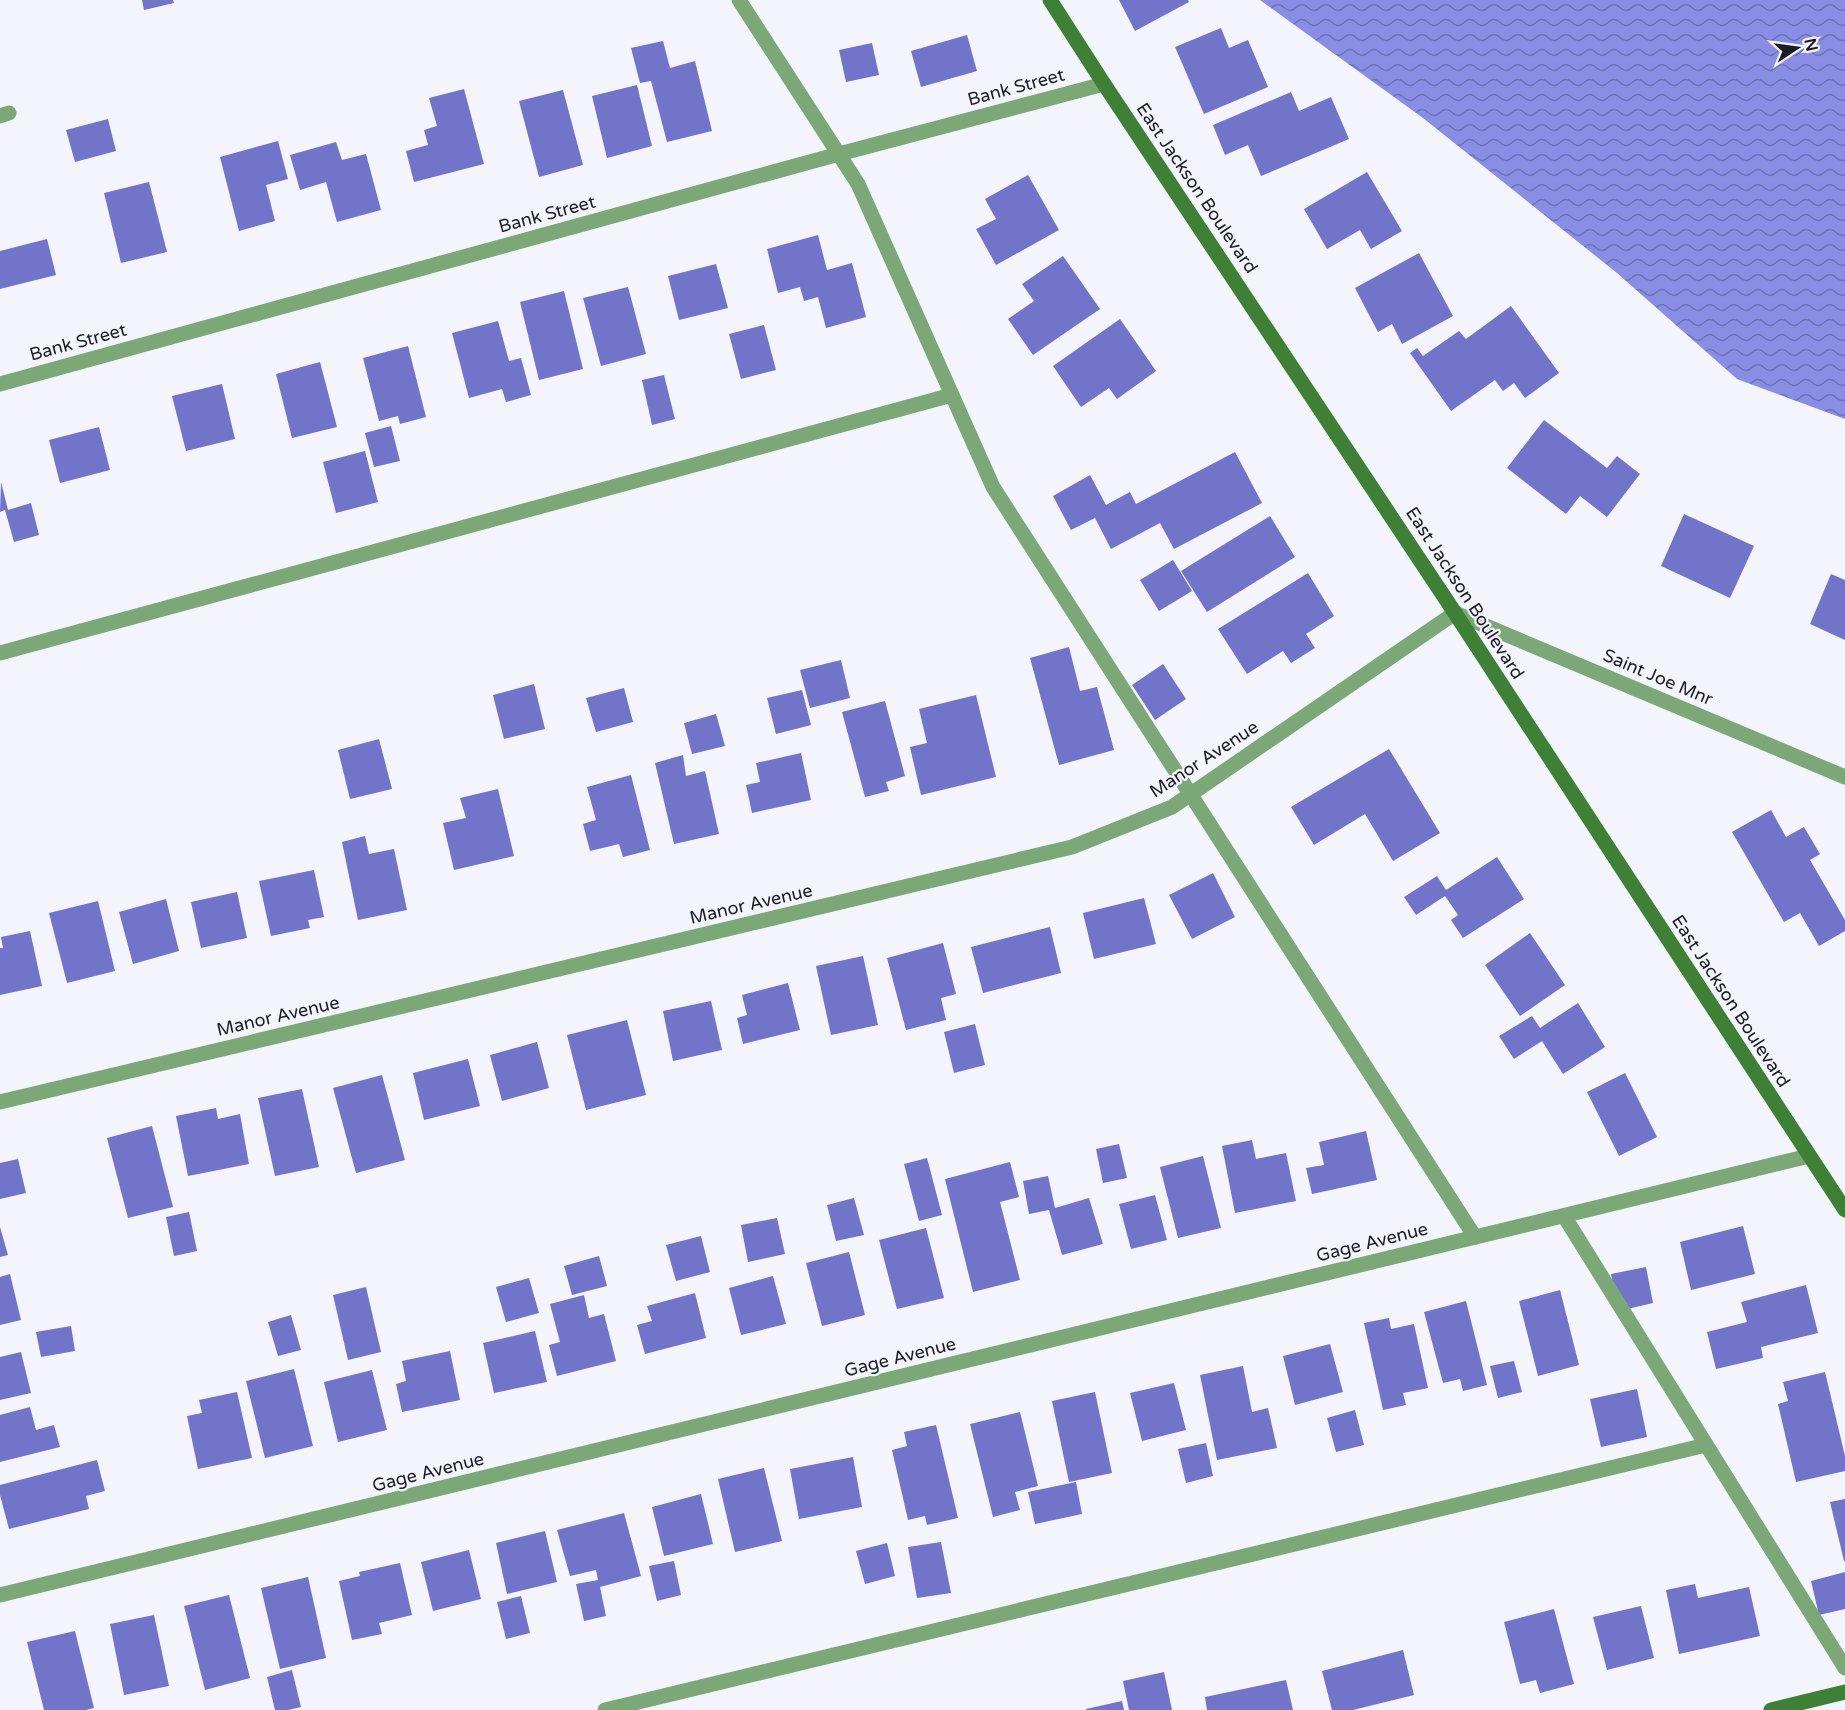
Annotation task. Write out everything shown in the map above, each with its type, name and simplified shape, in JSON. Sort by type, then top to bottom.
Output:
[{"type":"main road","name":"East Jackson Boulevard","points":[[1050,0],[1455,613],[1845,1210]]},
{"type":"main road","points":[[1771,1710],[1845,1692]]},
{"type":"street","points":[[739,0],[858,184],[993,488],[1475,1238]]},
{"type":"street","name":"Bank Street","points":[[0,384],[839,154],[1104,84]]},
{"type":"street","points":[[0,652],[952,395]]},
{"type":"street","name":"Saint Joe Mnr","points":[[1455,613],[1845,777]]},
{"type":"street","name":"Manor Avenue","points":[[0,1102],[1072,847],[1172,807],[1455,613]]},
{"type":"street","name":"Gage Avenue","points":[[0,1595],[1809,1156]]},
{"type":"street","points":[[1563,1216],[1845,1668]]},
{"type":"street","points":[[605,1710],[1707,1445]]},
{"type":"water","points":[[1260,0],[1845,0],[1845,419],[1737,379],[1617,273],[1423,118]]},
{"type":"building","points":[[142,0],[173,0],[174,3],[144,10]]},
{"type":"building","points":[[1119,0],[1188,0],[1189,2],[1135,31]]},
{"type":"building","points":[[1221,28],[1229,48],[1248,40],[1268,87],[1204,114],[1175,47]]},
{"type":"building","points":[[967,35],[977,71],[921,87],[911,51]]},
{"type":"building","points":[[663,41],[670,68],[695,61],[712,131],[667,142],[651,81],[640,83],[631,48]]},
{"type":"building","points":[[872,43],[879,75],[846,82],[839,50]]},
{"type":"building","points":[[637,85],[652,146],[607,158],[592,96]]},
{"type":"building","points":[[464,89],[484,164],[414,182],[406,151],[428,145],[424,130],[437,126],[429,98]]},
{"type":"building","points":[[563,90],[583,165],[539,177],[519,101]]},
{"type":"building","points":[[1291,92],[1299,111],[1331,97],[1349,139],[1261,176],[1248,145],[1225,155],[1213,125]]},
{"type":"building","points":[[108,119],[116,151],[75,162],[66,130]]},
{"type":"building","points":[[278,141],[288,179],[266,185],[275,221],[239,231],[220,157]]},
{"type":"building","points":[[336,142],[342,160],[366,154],[381,210],[337,222],[326,182],[300,190],[290,155]]},
{"type":"building","points":[[1367,172],[1402,231],[1371,249],[1360,230],[1327,249],[1304,209]]},
{"type":"building","points":[[1028,175],[1059,230],[996,265],[976,229],[996,219],[985,199]]},
{"type":"building","points":[[149,182],[167,252],[121,263],[104,193]]},
{"type":"building","points":[[818,235],[827,270],[852,263],[866,317],[826,328],[818,297],[804,301],[800,287],[778,293],[767,249]]},
{"type":"building","points":[[47,239],[56,275],[0,289],[0,251]]},
{"type":"building","points":[[1419,253],[1453,316],[1402,344],[1392,324],[1378,332],[1355,288]]},
{"type":"building","points":[[1063,256],[1100,309],[1033,355],[1008,319],[1034,301],[1022,284]]},
{"type":"building","points":[[716,264],[728,308],[679,320],[668,276]]},
{"type":"building","points":[[628,287],[646,354],[601,366],[583,298]]},
{"type":"building","points":[[564,291],[583,369],[539,380],[520,302]]},
{"type":"building","points":[[1511,306],[1559,373],[1525,398],[1514,383],[1503,391],[1495,380],[1451,411],[1410,353],[1417,348],[1423,356],[1459,331],[1466,339]]},
{"type":"building","points":[[1120,319],[1156,371],[1117,399],[1109,388],[1081,407],[1053,366]]},
{"type":"building","points":[[498,321],[509,361],[521,358],[531,395],[506,402],[502,389],[469,398],[452,333]]},
{"type":"building","points":[[764,325],[776,370],[741,379],[729,334]]},
{"type":"building","points":[[408,346],[426,417],[400,424],[398,416],[379,421],[363,358]]},
{"type":"building","points":[[320,362],[337,427],[292,438],[276,374]]},
{"type":"building","points":[[664,375],[675,419],[652,425],[642,380]]},
{"type":"building","points":[[222,384],[235,439],[186,451],[172,396]]},
{"type":"building","points":[[1544,420],[1607,468],[1617,456],[1640,474],[1607,517],[1580,496],[1566,514],[1507,468]]},
{"type":"building","points":[[391,426],[400,461],[374,467],[365,433]]},
{"type":"building","points":[[99,427],[110,470],[60,483],[49,440]]},
{"type":"building","points":[[365,451],[378,502],[336,513],[323,462]]},
{"type":"building","points":[[1235,452],[1262,503],[1174,549],[1160,523],[1111,549],[1095,518],[1071,530],[1053,496],[1090,475],[1106,505],[1130,492],[1136,504]]},
{"type":"building","points":[[1,482],[8,510],[31,503],[39,535],[14,542],[5,510],[0,512]]},
{"type":"building","points":[[1684,514],[1754,546],[1730,598],[1661,566]]},
{"type":"building","points":[[1270,516],[1295,557],[1207,612],[1181,571]]},
{"type":"building","points":[[1173,560],[1192,591],[1159,611],[1140,580]]},
{"type":"building","points":[[1308,573],[1334,616],[1306,634],[1315,648],[1291,663],[1283,651],[1247,674],[1218,629]]},
{"type":"building","points":[[1831,574],[1845,580],[1845,640],[1810,624]]},
{"type":"building","points":[[1069,647],[1080,691],[1097,687],[1114,750],[1059,765],[1030,658]]},
{"type":"building","points":[[841,660],[850,698],[810,708],[800,670]]},
{"type":"building","points":[[1163,664],[1186,699],[1155,720],[1132,685]]},
{"type":"building","points":[[534,684],[545,729],[504,739],[493,695]]},
{"type":"building","points":[[624,688],[633,722],[596,732],[586,698]]},
{"type":"building","points":[[802,690],[811,725],[776,734],[767,698]]},
{"type":"building","points":[[976,695],[996,777],[921,795],[910,747],[927,743],[919,709]]},
{"type":"building","points":[[885,701],[905,776],[886,782],[889,791],[865,797],[842,712]]},
{"type":"building","points":[[716,714],[725,746],[692,754],[684,723]]},
{"type":"building","points":[[379,739],[392,789],[350,799],[338,750]]},
{"type":"building","points":[[1389,749],[1440,833],[1393,861],[1365,814],[1314,845],[1291,807]]},
{"type":"building","points":[[801,753],[811,800],[752,813],[746,785],[760,782],[756,763]]},
{"type":"building","points":[[683,755],[686,776],[705,771],[719,834],[674,844],[655,763]]},
{"type":"building","points":[[631,775],[650,850],[623,857],[619,844],[590,851],[583,824],[596,820],[587,787]]},
{"type":"building","points":[[498,789],[514,856],[454,870],[443,823],[466,818],[460,798]]},
{"type":"building","points":[[1771,810],[1786,837],[1804,827],[1820,854],[1810,860],[1845,920],[1845,931],[1819,946],[1800,913],[1784,922],[1732,832]]},
{"type":"building","points":[[365,836],[369,854],[394,849],[407,910],[358,920],[342,842]]},
{"type":"building","points":[[1497,857],[1524,899],[1463,938],[1451,920],[1458,915],[1445,896],[1416,915],[1404,897],[1437,876],[1446,890]]},
{"type":"building","points":[[314,870],[324,917],[308,920],[310,928],[271,936],[259,881]]},
{"type":"building","points":[[1213,873],[1235,917],[1192,939],[1169,895]]},
{"type":"building","points":[[237,892],[247,938],[201,948],[191,902]]},
{"type":"building","points":[[1144,898],[1156,944],[1094,959],[1083,913]]},
{"type":"building","points":[[166,899],[179,951],[133,964],[119,912]]},
{"type":"building","points":[[98,901],[115,971],[67,983],[49,913]]},
{"type":"building","points":[[1050,927],[1061,973],[983,993],[971,947]]},
{"type":"building","points":[[30,931],[42,986],[0,995],[0,948],[3,948],[1,937]]},
{"type":"building","points":[[1530,933],[1565,985],[1520,1016],[1485,965]]},
{"type":"building","points":[[943,943],[956,994],[941,998],[946,1020],[906,1030],[887,958]]},
{"type":"building","points":[[863,956],[878,1025],[831,1035],[816,966]]},
{"type":"building","points":[[788,983],[800,1030],[743,1044],[737,1018],[747,1015],[742,995]]},
{"type":"building","points":[[711,1001],[722,1050],[673,1061],[663,1011]]},
{"type":"building","points":[[1578,1003],[1605,1047],[1563,1074],[1542,1041],[1514,1059],[1499,1036],[1532,1016],[1540,1028]]},
{"type":"building","points":[[627,1020],[646,1095],[586,1110],[567,1035]]},
{"type":"building","points":[[975,1024],[985,1065],[954,1073],[944,1032]]},
{"type":"building","points":[[537,1042],[549,1088],[502,1101],[490,1055]]},
{"type":"building","points":[[468,1059],[480,1106],[424,1120],[413,1073]]},
{"type":"building","points":[[1625,1073],[1657,1137],[1619,1156],[1587,1092]]},
{"type":"building","points":[[382,1075],[405,1160],[356,1173],[333,1088]]},
{"type":"building","points":[[302,1089],[319,1167],[275,1176],[258,1098]]},
{"type":"building","points":[[216,1108],[218,1119],[240,1114],[249,1164],[188,1176],[176,1116]]},
{"type":"building","points":[[152,1126],[173,1207],[128,1218],[107,1138]]},
{"type":"building","points":[[1366,1131],[1377,1180],[1312,1194],[1306,1168],[1324,1165],[1319,1142]]},
{"type":"building","points":[[1252,1140],[1256,1159],[1286,1153],[1296,1201],[1235,1213],[1222,1146]]},
{"type":"building","points":[[1119,1144],[1127,1178],[1103,1183],[1096,1149]]},
{"type":"building","points":[[1203,1156],[1221,1228],[1178,1238],[1160,1167]]},
{"type":"building","points":[[927,1158],[942,1215],[919,1221],[904,1164]]},
{"type":"building","points":[[18,1159],[26,1193],[0,1199],[0,1163]]},
{"type":"building","points":[[1010,1162],[1019,1197],[1000,1202],[1020,1280],[973,1292],[945,1179]]},
{"type":"building","points":[[1048,1176],[1055,1208],[1089,1198],[1103,1244],[1062,1255],[1049,1210],[1029,1214],[1023,1181]]},
{"type":"building","points":[[1155,1195],[1167,1240],[1131,1249],[1119,1204]]},
{"type":"building","points":[[854,1198],[864,1235],[836,1241],[827,1205]]},
{"type":"building","points":[[189,1212],[197,1251],[174,1256],[166,1217]]},
{"type":"building","points":[[777,1218],[785,1254],[748,1262],[741,1225]]},
{"type":"building","points":[[1743,1226],[1755,1274],[1691,1290],[1680,1242]]},
{"type":"building","points":[[0,1227],[8,1255],[0,1257]]},
{"type":"building","points":[[926,1228],[944,1298],[897,1309],[879,1240]]},
{"type":"building","points":[[701,1236],[710,1272],[676,1281],[666,1245]]},
{"type":"building","points":[[849,1252],[865,1315],[822,1326],[806,1263]]},
{"type":"building","points":[[599,1256],[607,1286],[572,1295],[564,1266]]},
{"type":"building","points":[[1646,1267],[1653,1303],[1619,1311],[1611,1274]]},
{"type":"building","points":[[10,1274],[21,1320],[0,1325],[0,1277]]},
{"type":"building","points":[[773,1276],[786,1324],[741,1335],[729,1288]]},
{"type":"building","points":[[529,1278],[539,1313],[506,1322],[496,1287]]},
{"type":"building","points":[[1806,1285],[1818,1333],[1761,1347],[1763,1358],[1716,1369],[1707,1332],[1747,1322],[1741,1302]]},
{"type":"building","points":[[366,1287],[381,1352],[348,1360],[333,1295]]},
{"type":"building","points":[[1560,1290],[1579,1365],[1538,1376],[1519,1301]]},
{"type":"building","points":[[695,1293],[706,1338],[645,1354],[637,1325],[652,1321],[647,1306]]},
{"type":"building","points":[[584,1295],[589,1318],[604,1314],[616,1361],[557,1376],[549,1345],[560,1342],[550,1304]]},
{"type":"building","points":[[1466,1301],[1487,1385],[1463,1391],[1460,1379],[1443,1383],[1424,1312]]},
{"type":"building","points":[[291,1315],[301,1350],[278,1356],[268,1322]]},
{"type":"building","points":[[1389,1318],[1391,1329],[1414,1324],[1428,1388],[1403,1393],[1406,1405],[1383,1410],[1364,1323]]},
{"type":"building","points":[[71,1326],[75,1351],[41,1357],[36,1332]]},
{"type":"building","points":[[535,1331],[547,1382],[494,1393],[483,1343]]},
{"type":"building","points":[[1330,1344],[1343,1392],[1295,1405],[1283,1356]]},
{"type":"building","points":[[450,1351],[460,1400],[402,1412],[396,1384],[406,1381],[402,1361]]},
{"type":"building","points":[[21,1352],[31,1393],[0,1400],[0,1357]]},
{"type":"building","points":[[1514,1361],[1522,1392],[1498,1398],[1490,1366]]},
{"type":"building","points":[[1243,1366],[1252,1412],[1268,1408],[1277,1448],[1217,1460],[1200,1375]]},
{"type":"building","points":[[294,1369],[313,1446],[265,1458],[246,1381]]},
{"type":"building","points":[[372,1370],[387,1430],[338,1442],[324,1382]]},
{"type":"building","points":[[1825,1372],[1845,1456],[1845,1471],[1796,1482],[1778,1404],[1788,1401],[1783,1382]]},
{"type":"building","points":[[1174,1383],[1186,1430],[1142,1441],[1130,1393]]},
{"type":"building","points":[[1637,1389],[1647,1437],[1601,1447],[1590,1399]]},
{"type":"building","points":[[237,1392],[252,1458],[198,1469],[187,1416],[202,1413],[199,1400]]},
{"type":"building","points":[[1095,1392],[1112,1473],[1069,1482],[1052,1401]]},
{"type":"building","points":[[30,1407],[36,1430],[54,1425],[60,1447],[0,1462],[0,1415]]},
{"type":"building","points":[[1355,1410],[1364,1445],[1336,1452],[1327,1418]]},
{"type":"building","points":[[1020,1412],[1038,1486],[1015,1492],[1020,1510],[993,1517],[970,1424]]},
{"type":"building","points":[[936,1425],[958,1518],[927,1525],[925,1516],[908,1520],[892,1450],[907,1446],[904,1432]]},
{"type":"building","points":[[1206,1443],[1213,1476],[1186,1483],[1178,1449]]},
{"type":"building","points":[[853,1457],[862,1507],[799,1519],[790,1469]]},
{"type":"building","points":[[97,1460],[105,1491],[86,1496],[89,1509],[9,1529],[0,1495],[0,1485]]},
{"type":"building","points":[[764,1468],[782,1541],[735,1552],[718,1479]]},
{"type":"building","points":[[1076,1482],[1082,1514],[1035,1524],[1028,1492]]},
{"type":"building","points":[[701,1494],[713,1544],[664,1556],[652,1507]]},
{"type":"building","points":[[1845,1499],[1845,1561],[1844,1561],[1830,1502]]},
{"type":"building","points":[[624,1513],[641,1576],[600,1587],[606,1616],[584,1621],[576,1584],[598,1580],[596,1570],[570,1576],[557,1530]]},
{"type":"building","points":[[545,1531],[557,1582],[507,1594],[496,1543]]},
{"type":"building","points":[[941,1542],[951,1593],[917,1598],[908,1547]]},
{"type":"building","points":[[887,1543],[895,1576],[865,1584],[856,1551]]},
{"type":"building","points":[[469,1550],[481,1599],[433,1611],[421,1562]]},
{"type":"building","points":[[674,1561],[681,1595],[657,1601],[649,1566]]},
{"type":"building","points":[[400,1563],[412,1615],[379,1623],[382,1634],[352,1640],[339,1581],[360,1576],[359,1572]]},
{"type":"building","points":[[1845,1572],[1845,1609],[1819,1615],[1811,1581]]},
{"type":"building","points":[[308,1577],[326,1658],[280,1669],[261,1588]]},
{"type":"building","points":[[1695,1584],[1698,1598],[1749,1587],[1760,1636],[1679,1654],[1666,1590]]},
{"type":"building","points":[[229,1595],[250,1678],[205,1690],[184,1606]]},
{"type":"building","points":[[521,1596],[530,1633],[506,1639],[497,1602]]},
{"type":"building","points":[[1641,1606],[1654,1658],[1607,1670],[1593,1617]]},
{"type":"building","points":[[1554,1609],[1574,1684],[1540,1693],[1536,1680],[1520,1684],[1504,1622]]},
{"type":"building","points":[[154,1615],[169,1686],[124,1695],[110,1624]]},
{"type":"building","points":[[75,1631],[94,1708],[44,1710],[27,1642]]},
{"type":"building","points":[[1403,1650],[1414,1695],[1353,1710],[1332,1710],[1322,1671]]},
{"type":"building","points":[[292,1670],[301,1707],[275,1710],[267,1677]]},
{"type":"building","points":[[1164,1672],[1172,1710],[1129,1710],[1123,1681]]},
{"type":"building","points":[[1286,1680],[1293,1710],[1207,1710],[1205,1697]]},
{"type":"building","points":[[1122,1701],[1124,1710],[1086,1710],[1086,1709]]}]
